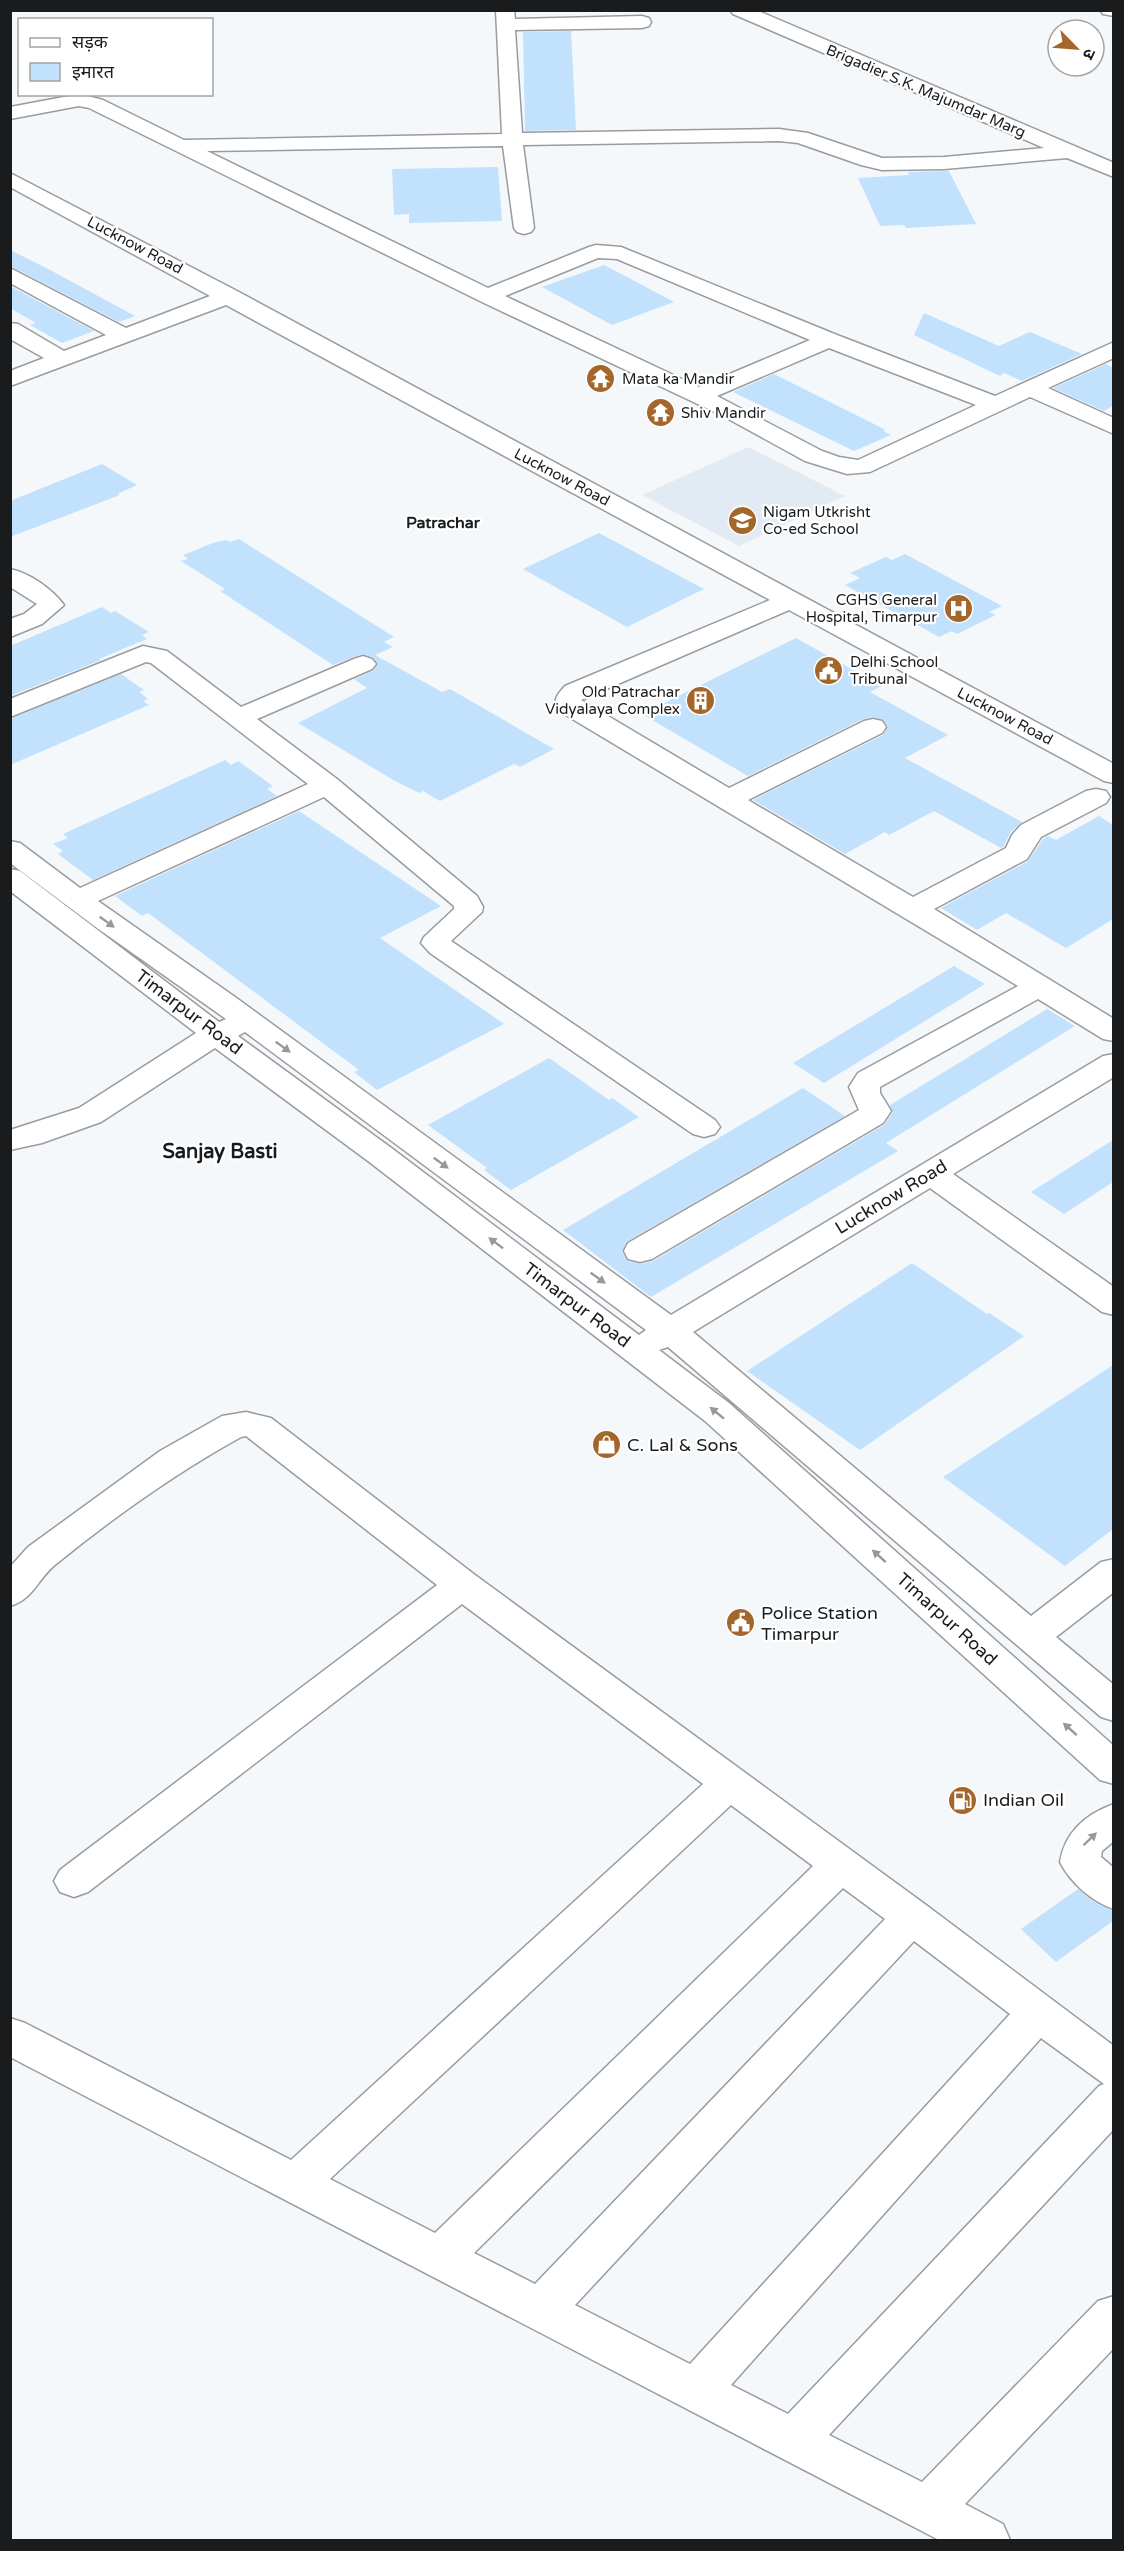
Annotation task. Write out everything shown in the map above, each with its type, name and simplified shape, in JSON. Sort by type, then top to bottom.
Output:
[{"type":"street","name":"Brigadier S.K. Majumdar Marg","points":[[739,10],[1113,171]]},
{"type":"street","points":[[524,228],[512,139],[505,18],[642,22]]},
{"type":"street","points":[[10,114],[79,100],[96,104],[743,417],[828,462],[851,468],[862,467],[1113,349]]},
{"type":"street","points":[[179,146],[779,135],[801,137],[882,164],[963,162],[1068,152]]},
{"type":"street","name":"Lucknow Road","points":[[10,179],[1113,775]]},
{"type":"street","points":[[10,202],[38,193]]},
{"type":"street","points":[[489,295],[597,251],[608,250],[621,253],[829,340],[997,405]]},
{"type":"street","points":[[10,274],[125,336]]},
{"type":"street","points":[[10,379],[229,296]]},
{"type":"street","points":[[10,329],[63,360]]},
{"type":"street","points":[[698,396],[829,340]]},
{"type":"street","points":[[1031,389],[1113,426]]},
{"type":"street","points":[[10,576],[45,598],[51,605],[33,619],[10,629]]},
{"type":"street","points":[[791,600],[574,692],[568,699],[568,705],[913,909],[1113,1032]]},
{"type":"street","points":[[10,709],[143,654],[151,653],[158,656],[327,784],[467,902],[468,912],[439,937],[436,943],[440,947],[704,1127]]},
{"type":"street","points":[[238,717],[363,664]]},
{"type":"street","points":[[727,800],[873,727]]},
{"type":"street","points":[[78,900],[327,784]]},
{"type":"street","points":[[913,909],[1017,854],[1026,835],[1031,831],[1096,797]]},
{"type":"street","name":"Timarpur Road","points":[[10,849],[669,1330],[1113,1707]]},
{"type":"street","name":"Timarpur Road","points":[[10,877],[216,1034],[380,1154],[745,1435],[1113,1769]]},
{"type":"street","points":[[640,1251],[872,1116],[875,1111],[864,1087],[869,1080],[1039,986]]},
{"type":"street","points":[[10,1140],[31,1136],[90,1115],[216,1034],[246,1020]]},
{"type":"street","name":"Lucknow Road","points":[[637,1351],[1113,1063]]},
{"type":"street","points":[[930,1173],[1113,1304]]},
{"type":"street","points":[[10,1593],[41,1556],[172,1460],[234,1425],[246,1424],[259,1427],[462,1585],[912,1917],[1113,2070]]},
{"type":"street","points":[[1031,1636],[1113,1572]]},
{"type":"street","points":[[74,1881],[462,1585]]},
{"type":"street","points":[[296,2183],[730,1782]]},
{"type":"street","points":[[1113,1820],[1090,1837],[1082,1847],[1080,1862],[1113,1893]]},
{"type":"street","points":[[439,2258],[840,1865]]},
{"type":"street","points":[[540,2310],[912,1917]]},
{"type":"street","points":[[696,2390],[1038,2012]]},
{"type":"street","points":[[10,2036],[986,2541]]},
{"type":"street","points":[[793,2441],[1113,2099]]},
{"type":"street","points":[[927,2510],[1113,2316]]},
{"type":"shaded area","name":"Nigam Utkrisht Co-ed School","points":[[748,447],[845,496],[739,546],[642,495]]},
{"type":"building","points":[[571,31],[576,130],[525,131],[523,32]]},
{"type":"building","points":[[498,167],[502,221],[409,223],[409,214],[394,215],[392,169]]},
{"type":"building","points":[[949,171],[976,224],[906,228],[904,225],[880,226],[858,178],[909,175],[908,172]]},
{"type":"building","points":[[10,250],[135,316],[119,322],[10,266]]},
{"type":"building","points":[[604,265],[674,302],[612,325],[542,287]]},
{"type":"building","points":[[10,286],[94,331],[62,343],[30,325],[36,323],[10,308]]},
{"type":"building","points":[[924,313],[999,346],[1030,332],[1082,354],[1022,381],[1004,373],[1000,376],[914,335]]},
{"type":"building","points":[[1106,364],[1113,368],[1113,406],[1104,411],[1053,388]]},
{"type":"building","points":[[774,374],[886,430],[883,431],[891,435],[854,451],[733,392]]},
{"type":"building","points":[[102,464],[137,485],[117,494],[120,495],[10,537],[10,501]]},
{"type":"building","points":[[599,533],[704,589],[627,627],[523,569]]},
{"type":"building","points":[[239,539],[394,637],[384,642],[393,647],[375,655],[442,692],[450,689],[554,749],[520,767],[514,764],[440,801],[423,791],[419,793],[395,781],[298,723],[367,688],[354,679],[373,671],[378,664],[373,657],[362,654],[333,665],[220,591],[225,589],[181,561],[188,559],[183,555],[213,543]]},
{"type":"building","points":[[905,554],[1002,606],[989,612],[996,615],[957,634],[952,631],[939,637],[845,585],[860,578],[850,573],[886,557],[892,560]]},
{"type":"building","points":[[102,607],[111,613],[115,611],[149,632],[142,635],[147,639],[10,696],[10,646]]},
{"type":"building","points":[[796,638],[882,686],[870,692],[948,735],[905,758],[1022,822],[1010,833],[1004,846],[1001,848],[934,811],[889,835],[885,832],[845,854],[753,800],[883,735],[888,726],[882,719],[873,717],[863,719],[748,776],[642,714]]},
{"type":"building","points":[[121,674],[144,690],[139,692],[148,699],[143,701],[149,705],[10,765],[10,719]]},
{"type":"building","points":[[225,760],[231,765],[238,761],[273,786],[267,789],[277,796],[93,880],[58,854],[63,851],[53,844],[68,838],[63,834]]},
{"type":"building","points":[[299,811],[441,906],[380,938],[504,1024],[377,1090],[354,1072],[359,1070],[148,913],[142,916],[115,896]]},
{"type":"building","points":[[1099,816],[1113,825],[1113,919],[1066,948],[1006,913],[977,930],[941,908],[1028,861],[1043,839],[1048,836],[1056,840]]},
{"type":"building","points":[[954,966],[985,984],[824,1083],[793,1063]]},
{"type":"building","points":[[1047,1009],[1075,1026],[886,1143],[898,1151],[651,1297],[563,1230],[803,1088],[845,1116],[626,1242],[622,1252],[627,1261],[641,1264],[653,1261],[884,1125],[893,1112],[890,1105]]},
{"type":"building","points":[[549,1058],[609,1100],[612,1098],[639,1117],[511,1190],[484,1170],[487,1168],[428,1125]]},
{"type":"building","points":[[1113,1140],[1113,1182],[1064,1214],[1031,1192]]},
{"type":"building","points":[[912,1263],[1024,1336],[860,1450],[747,1371]]},
{"type":"building","points":[[1113,1365],[1113,1529],[1065,1566],[943,1477]]},
{"type":"building","points":[[1078,1889],[1096,1903],[1113,1911],[1113,1921],[1056,1962],[1021,1929]]},
{"type":"place","name":"Mata ka Mandir","points":[[601,379]]},
{"type":"place","name":"Shiv Mandir","points":[[660,413]]},
{"type":"place","name":"Nigam Utkrisht Co-ed School","points":[[742,521]]},
{"type":"place","name":"CGHS General Hospital, Timarpur","points":[[958,609]]},
{"type":"place","name":"Delhi School Tribunal","points":[[829,671]]},
{"type":"place","name":"Old Patrachar Vidyalaya Complex","points":[[701,701]]},
{"type":"place","name":"C. Lal & Sons","points":[[606,1445]]},
{"type":"place","name":"Police Station Timarpur","points":[[740,1623]]},
{"type":"place","name":"Indian Oil","points":[[962,1800]]},
{"type":"district","name":"Patrachar","points":[[443,523]]},
{"type":"district","name":"Sanjay Basti","points":[[220,1152]]}]
